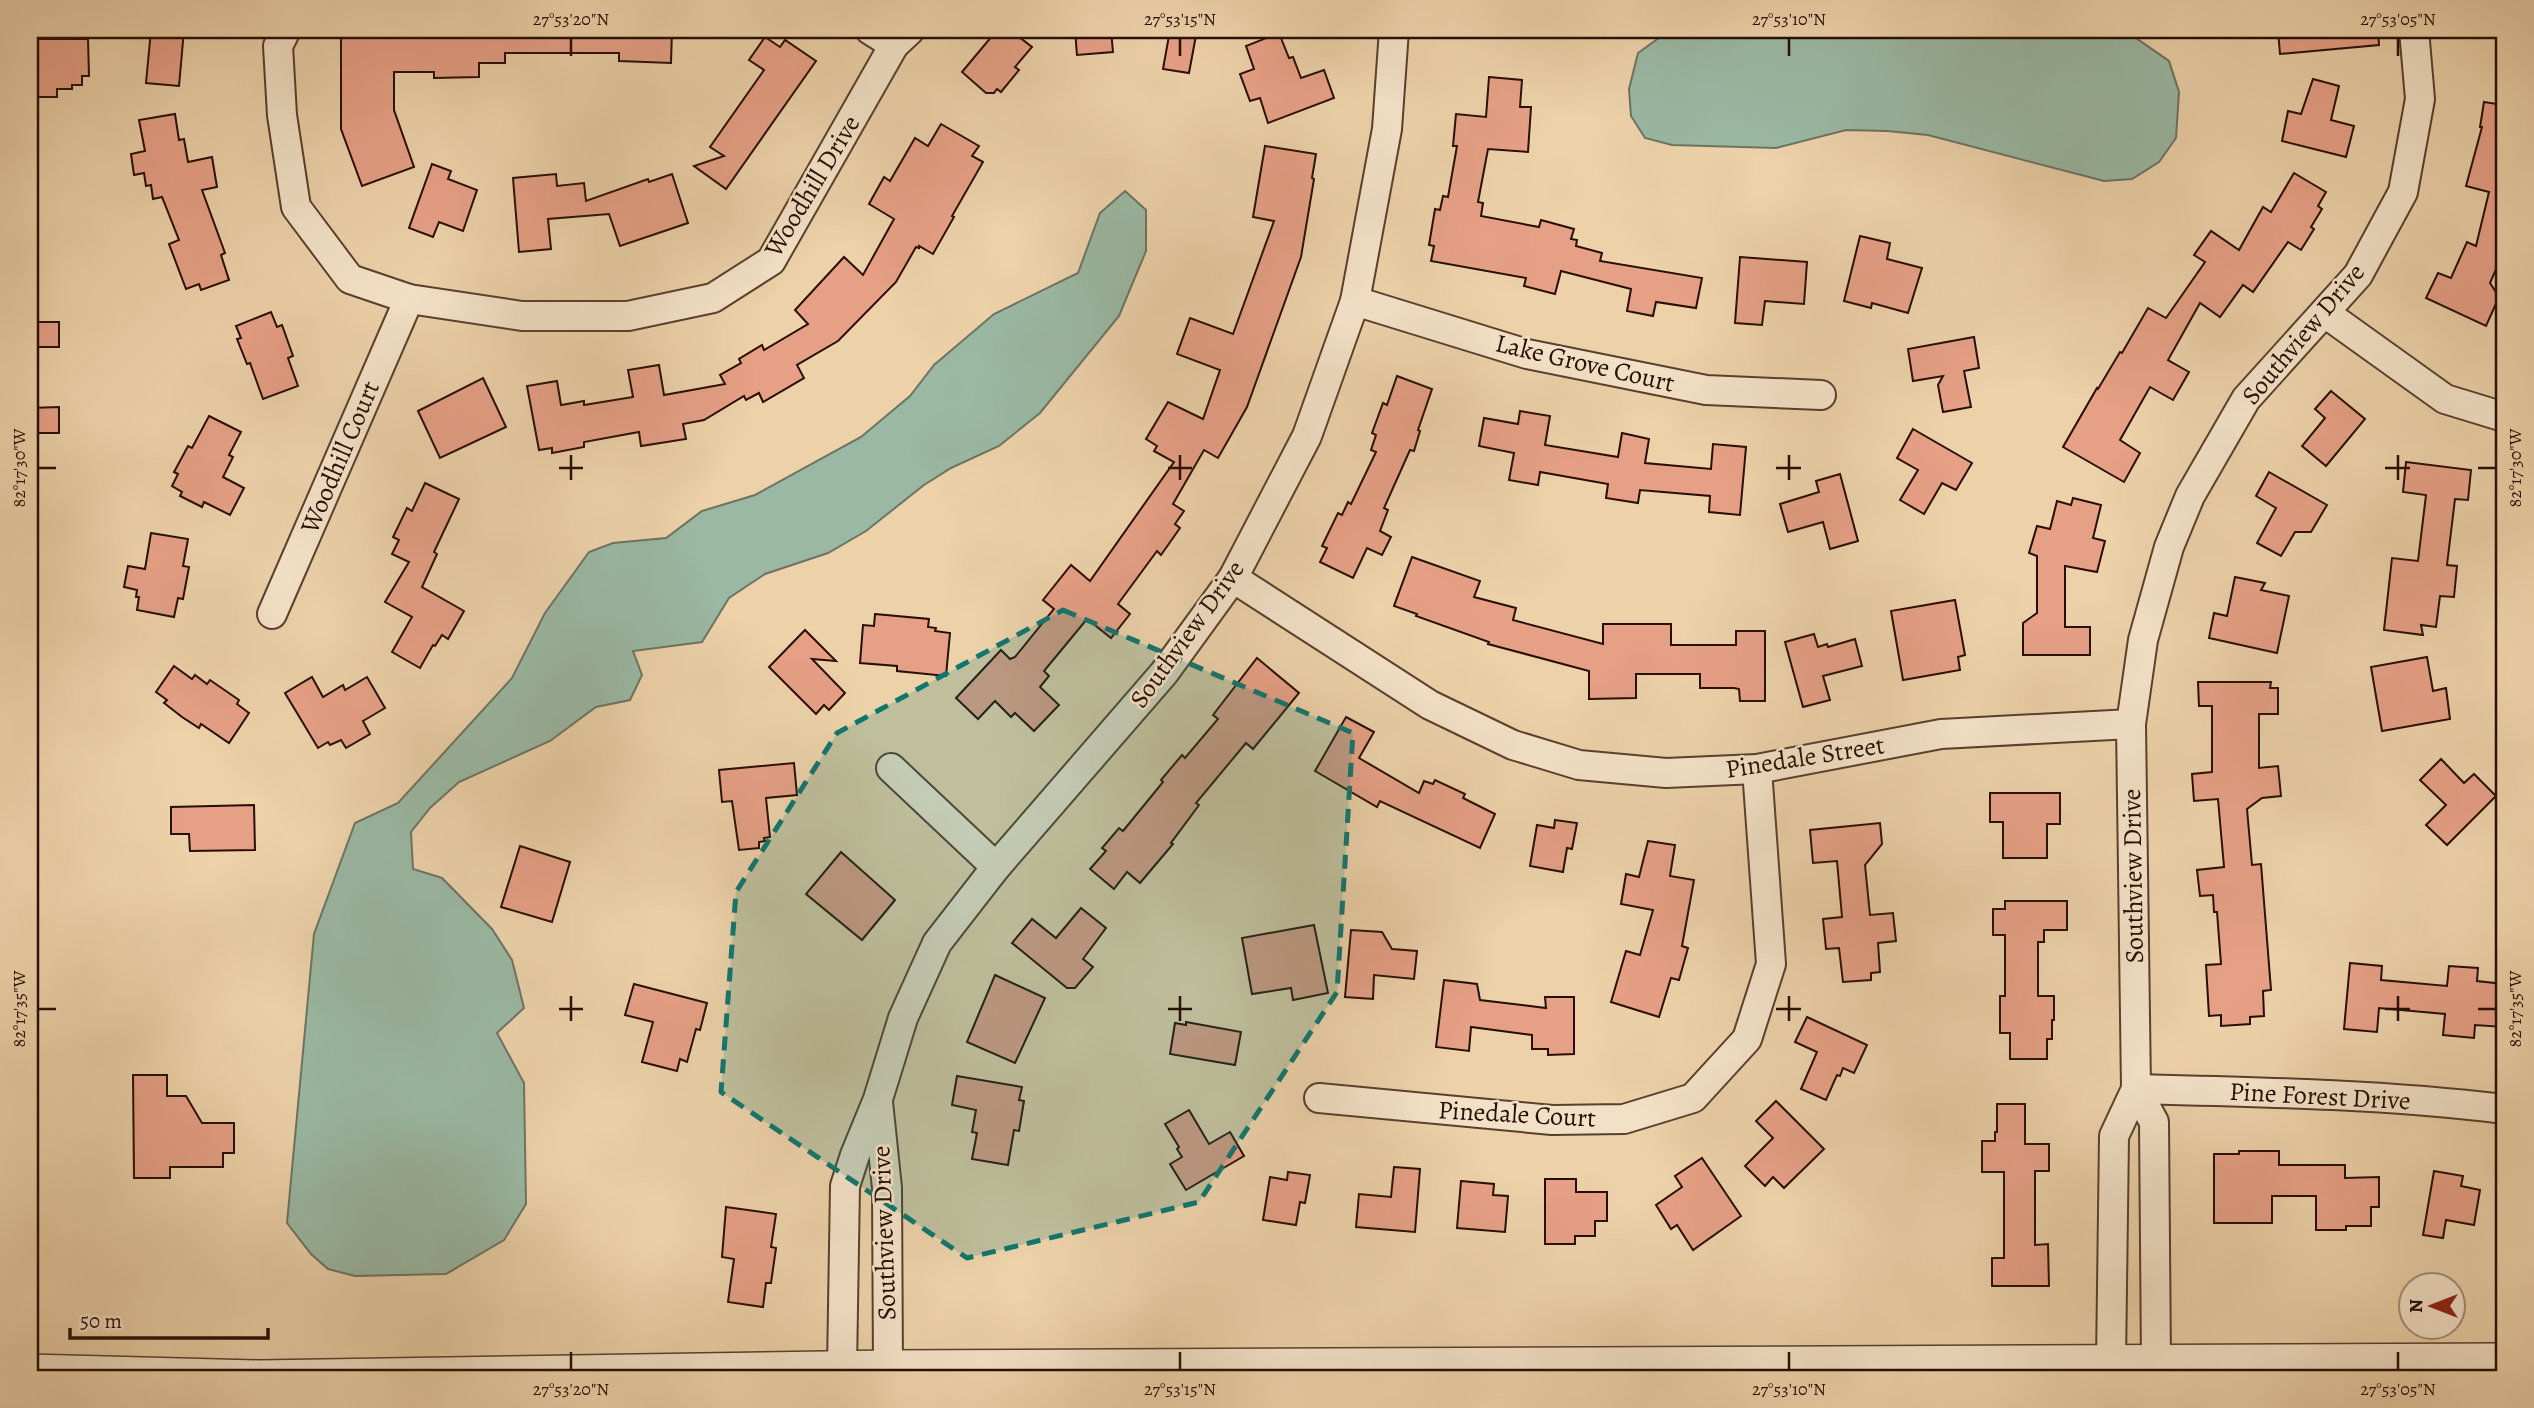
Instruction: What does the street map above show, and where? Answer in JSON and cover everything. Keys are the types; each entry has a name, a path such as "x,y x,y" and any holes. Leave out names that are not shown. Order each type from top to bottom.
{"street":[{"name":"Woodhill Drive","path":"286,30 278,46 282,115 296,207 350,279 409,299 522,316 628,316 713,298 771,261 902,37 870,30"},
{"name":"Southview Drive","path":"842,1368 845,1186 878,1099 903,1018 937,943 996,867 1164,673 1233,578 1307,436 1355,301 1387,129 1394,30"},
{"name":"Southview Drive","path":"2150,1368 2114,1136 2136,1089 2131,724 2143,640 2169,547 2190,496 2246,399 2358,275 2403,192 2420,99 2414,30"},
{"name":"Woodhill Court","path":"272,614 409,299"},
{"name":"Lake Grove Court","path":"1355,301 1527,354 1706,390 1821,394"},
{"path":"2325,313 2445,399 2504,418"},
{"name":"Pinedale Street","path":"1233,578 1430,705 1513,745 1579,765 1666,773 1757,769 1941,734 2131,724"},
{"path":"891,768 996,867"},
{"name":"Pinedale Court","path":"1319,1098 1552,1120 1624,1119 1693,1098 1747,1039 1771,964 1757,769"},
{"name":"Southview Drive","path":"2136,1089 2154,1122 2150,1368"},
{"name":"Pine Forest Drive","path":"2136,1089 2323,1093 2504,1109"},
{"name":"Southview Drive","path":"878,1099 887,1188 888,1368"},
{"path":"30,1372 260,1378 842,1368 1859,1372 2504,1361"}],"highlighted area":[{"path":"1063,610 1353,733 1337,992 1199,1202 967,1258 721,1092 736,892 837,733"}],"shaded area":[{"path":"1670,30 2120,30 2169,61 2179,92 2176,138 2159,162 2132,179 2104,181 1928,135 1887,131 1846,130 1776,148 1672,145 1645,138 1631,116 1629,89 1638,53"},
{"path":"1125,191 1146,210 1146,251 1119,316 1040,413 999,446 951,468 924,485 866,531 828,553 765,574 729,598 702,642 633,651 642,675 630,700 596,707 550,741 459,782 430,808 411,832 413,869 442,878 492,929 512,960 524,1008 497,1033 524,1083 526,1204 504,1240 446,1274 355,1276 328,1269 311,1254 287,1223 314,934 355,823 398,803 512,678 545,613 589,552 613,543 666,538 702,511 755,495 861,437 910,396 934,365 994,314 1078,273 1100,213"}],"building":[{"path":"151,30 184,30 179,86 146,83"},
{"path":"341,30 672,30 671,63 619,61 619,53 505,53 505,63 479,63 479,77 434,78 434,72 394,72 394,110 414,167 362,186 341,129"},
{"path":"997,30 1010,30 1032,47 1015,67 1019,70 1001,92 997,89 994,93 986,93 962,72"},
{"path":"1075,30 1111,30 1113,52 1077,55"},
{"path":"1170,30 1197,30 1189,73 1163,69"},
{"path":"2278,30 2378,30 2379,45 2280,54"},
{"path":"1279,33 1301,78 1324,70 1334,98 1268,123 1260,98 1250,101 1240,74 1254,69 1246,46"},
{"path":"765,37 780,47 785,40 816,61 726,189 694,166 724,156 710,147 764,70 749,60"},
{"path":"30,39 88,39 89,76 82,76 82,85 72,85 72,89 57,89 57,97 30,97"},
{"path":"1489,77 1522,80 1520,107 1531,107 1528,152 1488,149 1478,202 1483,203 1481,216 1539,227 1541,220 1574,229 1571,239 1577,240 1576,246 1602,253 1600,261 1702,278 1696,308 1656,302 1653,316 1627,311 1631,289 1561,271 1555,294 1524,286 1526,278 1431,261 1434,246 1429,245 1435,209 1440,210 1443,196 1448,197 1457,146 1453,146 1456,114 1486,117"},
{"path":"2313,79 2339,86 2331,120 2354,126 2346,157 2282,141 2288,111 2301,114"},
{"path":"2484,102 2504,105 2504,251 2490,283 2499,297 2486,326 2426,298 2438,273 2451,278 2467,242 2476,246 2489,192 2466,186 2482,127"},
{"path":"175,114 179,140 184,139 188,162 212,157 217,187 202,190 225,253 221,255 229,280 201,290 199,284 186,289 169,244 179,240 162,197 153,199 151,185 146,186 144,173 134,175 131,154 145,151 139,120"},
{"path":"941,124 979,146 972,156 983,162 952,216 954,217 933,254 916,247 896,282 838,341 797,365 804,378 763,402 759,393 746,400 744,396 704,420 683,424 686,439 641,446 639,432 584,442 584,447 552,453 552,448 539,450 527,386 557,381 561,405 584,401 584,405 633,397 628,370 659,365 664,395 725,384 720,375 741,363 739,359 762,345 764,350 808,324 795,310 844,257 863,275 894,219 869,204 884,177 890,181 915,138 928,146"},
{"path":"1265,146 1316,154 1301,257 1247,407 1218,458 1204,450 1173,504 1184,511 1175,524 1180,528 1161,555 1157,551 1118,604 1130,614 1111,638 1087,619 1044,671 1049,676 1040,687 1059,705 1034,731 1015,713 1011,717 995,701 978,719 956,698 1001,650 1010,659 1015,657 1054,609 1043,600 1071,565 1090,581 1174,462 1154,451 1157,446 1146,439 1168,402 1203,419 1220,370 1177,354 1190,318 1233,334 1274,221 1253,217"},
{"path":"432,164 451,171 448,179 477,190 463,231 439,222 433,237 409,228"},
{"path":"2294,173 2326,192 2318,206 2322,209 2311,227 2314,229 2301,250 2288,242 2253,292 2243,285 2220,317 2200,303 2168,360 2189,372 2173,400 2150,387 2120,440 2140,453 2124,482 2063,447 2148,308 2166,318 2205,262 2194,255 2211,231 2239,250 2263,207 2271,212"},
{"path":"556,174 557,186 584,183 586,201 648,179 649,182 672,174 688,223 620,246 609,214 548,219 551,249 519,252 513,178"},
{"path":"1860,236 1890,243 1887,259 1922,268 1908,313 1872,303 1871,308 1844,301"},
{"path":"1740,257 1807,262 1804,304 1765,301 1762,325 1735,323"},
{"path":"271,312 277,327 282,325 293,356 288,358 298,386 263,399 250,363 247,364 237,339 241,338 236,326"},
{"path":"30,322 59,322 59,347 30,347"},
{"path":"1974,337 1979,368 1964,371 1971,407 1943,412 1938,385 1943,376 1913,381 1908,349"},
{"path":"1397,376 1432,389 1414,451 1410,450 1384,508 1388,510 1380,531 1391,537 1382,555 1367,548 1353,578 1320,562 1327,548 1322,546 1338,513 1342,515 1348,502 1351,504 1376,452 1371,450 1376,435 1372,433 1383,403 1387,405"},
{"path":"483,378 506,427 440,458 418,411"},
{"path":"2331,391 2365,419 2326,466 2302,446 2325,418 2315,409"},
{"path":"59,407 59,433 30,433 30,408"},
{"path":"1520,411 1550,416 1545,445 1618,457 1622,433 1649,439 1645,463 1711,469 1713,444 1746,447 1740,515 1709,512 1710,496 1640,490 1638,503 1606,498 1608,484 1540,472 1538,485 1509,480 1514,453 1479,446 1484,418 1518,424"},
{"path":"209,416 241,432 229,455 233,457 223,477 244,488 230,515 204,502 202,507 180,496 182,492 172,486 178,474 174,472 188,446 192,448"},
{"path":"1913,429 1972,463 1956,490 1942,483 1924,514 1900,500 1918,470 1897,458"},
{"path":"2406,462 2471,470 2468,500 2455,499 2447,565 2457,566 2454,597 2440,596 2436,627 2421,625 2423,635 2384,630 2392,558 2418,561 2426,495 2403,492"},
{"path":"2269,472 2327,505 2311,532 2295,532 2281,556 2257,543 2276,508 2256,496"},
{"path":"1840,474 1858,541 1830,549 1823,522 1788,532 1780,504 1819,492 1816,481"},
{"path":"425,483 459,499 434,552 437,554 422,587 464,611 448,639 442,635 420,668 392,652 412,617 385,602 409,562 392,554 399,540 393,537 407,508 412,511"},
{"path":"2073,498 2101,505 2093,538 2105,541 2097,572 2065,566 2065,627 2090,627 2090,655 2023,655 2023,623 2037,613 2037,556 2029,553 2037,526 2050,529 2057,501 2071,505"},
{"path":"151,533 188,539 183,566 189,567 183,599 178,598 174,617 137,610 137,590 124,587 128,566 145,569"},
{"path":"1412,557 1480,581 1474,597 1516,608 1513,620 1603,644 1603,624 1671,624 1671,645 1736,645 1736,631 1765,631 1765,701 1740,701 1739,689 1734,688 1700,688 1700,674 1636,674 1636,698 1589,699 1589,671 1488,644 1489,642 1394,606"},
{"path":"2235,577 2265,583 2261,590 2289,596 2277,653 2209,638 2214,613 2227,616"},
{"path":"1955,600 1965,655 1958,657 1960,670 1903,680 1891,611"},
{"path":"875,614 929,619 928,627 950,633 946,676 897,671 897,666 860,663 863,625 874,626"},
{"path":"805,630 836,661 812,659 845,693 829,710 824,705 816,714 769,667"},
{"path":"1814,634 1818,647 1827,644 1828,647 1855,639 1862,666 1823,676 1830,700 1803,707 1785,642"},
{"path":"2427,657 2433,691 2446,688 2450,719 2382,731 2371,667"},
{"path":"1257,658 1299,693 1253,749 1246,743 1196,803 1199,805 1171,843 1173,844 1140,883 1127,872 1114,889 1090,869 1106,851 1102,848 1119,828 1123,831 1182,755 1185,758 1218,719 1213,715"},
{"path":"174,666 192,679 195,675 207,684 210,680 239,700 237,704 249,713 229,743 201,724 199,728 182,717 164,703 167,700 156,692"},
{"path":"312,677 323,697 343,685 345,690 367,677 385,708 363,721 370,734 346,748 341,740 330,745 328,742 318,748 285,693"},
{"path":"2198,682 2271,682 2270,688 2278,688 2278,714 2259,714 2259,768 2278,766 2281,796 2262,798 2247,809 2252,865 2261,864 2271,990 2263,991 2264,1016 2250,1017 2250,1024 2221,1026 2221,1015 2209,1016 2206,965 2221,964 2217,912 2214,912 2213,895 2200,896 2197,870 2224,867 2218,799 2194,801 2192,774 2212,772 2212,706 2199,706"},
{"path":"1346,717 1374,732 1359,758 1419,793 1424,781 1433,784 1435,780 1465,794 1463,798 1495,814 1480,848 1380,801 1377,807 1315,771"},
{"path":"2441,759 2464,783 2474,774 2496,796 2447,845 2426,825 2446,805 2420,780"},
{"path":"794,763 797,795 766,798 770,837 759,842 759,848 739,850 732,801 722,802 719,770"},
{"path":"1990,793 2060,793 2060,824 2047,824 2047,858 2003,858 2003,822 1990,822"},
{"path":"254,805 255,850 190,851 189,834 171,834 171,807"},
{"path":"1555,820 1577,823 1572,849 1567,848 1563,872 1530,866 1537,825 1554,828"},
{"path":"1880,823 1882,844 1865,865 1870,915 1893,913 1896,941 1878,943 1880,972 1871,973 1871,980 1843,982 1839,948 1826,949 1823,919 1842,917 1837,861 1813,863 1810,830"},
{"path":"1648,841 1675,845 1670,876 1694,880 1682,946 1688,948 1679,980 1671,978 1659,1017 1611,1002 1626,951 1640,955 1653,910 1621,904 1626,874 1639,877"},
{"path":"520,846 570,862 552,922 501,907"},
{"path":"841,852 895,900 862,940 806,894"},
{"path":"2005,901 2067,901 2067,930 2044,930 2044,942 2038,942 2038,996 2054,996 2052,1039 2047,1039 2047,1059 2010,1059 2010,1033 2000,1033 2000,996 2005,996 2005,935 1993,935 1993,909 2005,909"},
{"path":"1081,908 1106,928 1083,959 1093,967 1075,988 1067,988 1012,943 1032,919 1056,938"},
{"path":"1314,925 1328,993 1293,1000 1291,988 1252,994 1242,938"},
{"path":"1351,930 1382,932 1392,949 1417,951 1414,979 1374,975 1373,999 1345,997"},
{"path":"2350,963 2382,966 2381,980 2447,986 2449,966 2478,968 2477,981 2504,984 2504,1027 2475,1025 2474,1038 2443,1035 2445,1014 2379,1008 2377,1032 2344,1029"},
{"path":"995,975 1045,998 1015,1063 967,1042"},
{"path":"1444,980 1477,984 1480,1000 1546,1008 1545,997 1574,997 1574,1054 1548,1055 1548,1049 1532,1049 1532,1035 1471,1027 1469,1051 1436,1047"},
{"path":"634,984 707,1003 687,1062 680,1059 677,1071 642,1062 653,1022 625,1015"},
{"path":"1807,1017 1867,1045 1854,1073 1843,1068 1826,1100 1801,1089 1817,1052 1795,1042"},
{"path":"1186,1022 1241,1032 1235,1065 1170,1054 1175,1023 1186,1025"},
{"path":"133,1075 167,1075 167,1096 186,1096 202,1123 234,1123 234,1153 223,1153 223,1167 170,1167 170,1178 134,1178"},
{"path":"957,1076 1022,1087 1019,1100 1024,1101 1019,1131 1014,1130 1008,1165 972,1159 977,1133 972,1132 976,1110 952,1105"},
{"path":"1776,1101 1824,1149 1784,1188 1773,1177 1765,1186 1745,1166 1773,1138 1756,1121"},
{"path":"1997,1104 2025,1104 2025,1144 2049,1144 2049,1171 2035,1171 2035,1245 2048,1244 2049,1286 1992,1286 1992,1258 2004,1258 2004,1172 1982,1172 1982,1141 1995,1141"},
{"path":"1189,1110 1209,1144 1230,1132 1244,1156 1186,1190 1170,1164 1182,1157 1165,1124"},
{"path":"2239,1151 2279,1151 2279,1165 2345,1165 2345,1178 2379,1177 2379,1207 2371,1207 2371,1226 2346,1226 2346,1230 2316,1230 2316,1196 2272,1196 2272,1223 2214,1223 2214,1154 2239,1154"},
{"path":"1702,1158 1741,1216 1693,1250 1677,1225 1671,1229 1656,1205 1682,1187 1675,1176"},
{"path":"1394,1167 1420,1169 1415,1232 1356,1227 1359,1194 1391,1197"},
{"path":"2434,1171 2463,1176 2461,1186 2480,1190 2474,1225 2446,1220 2443,1238 2423,1235"},
{"path":"1288,1172 1310,1175 1305,1203 1300,1202 1296,1225 1263,1220 1270,1177 1287,1180"},
{"path":"1545,1179 1576,1179 1576,1192 1607,1192 1607,1221 1595,1221 1595,1236 1575,1236 1575,1244 1545,1244"},
{"path":"1461,1181 1494,1184 1493,1195 1508,1196 1505,1232 1457,1228"},
{"path":"726,1207 776,1214 771,1247 776,1248 771,1283 766,1283 763,1307 728,1302 734,1259 722,1257"}]}
